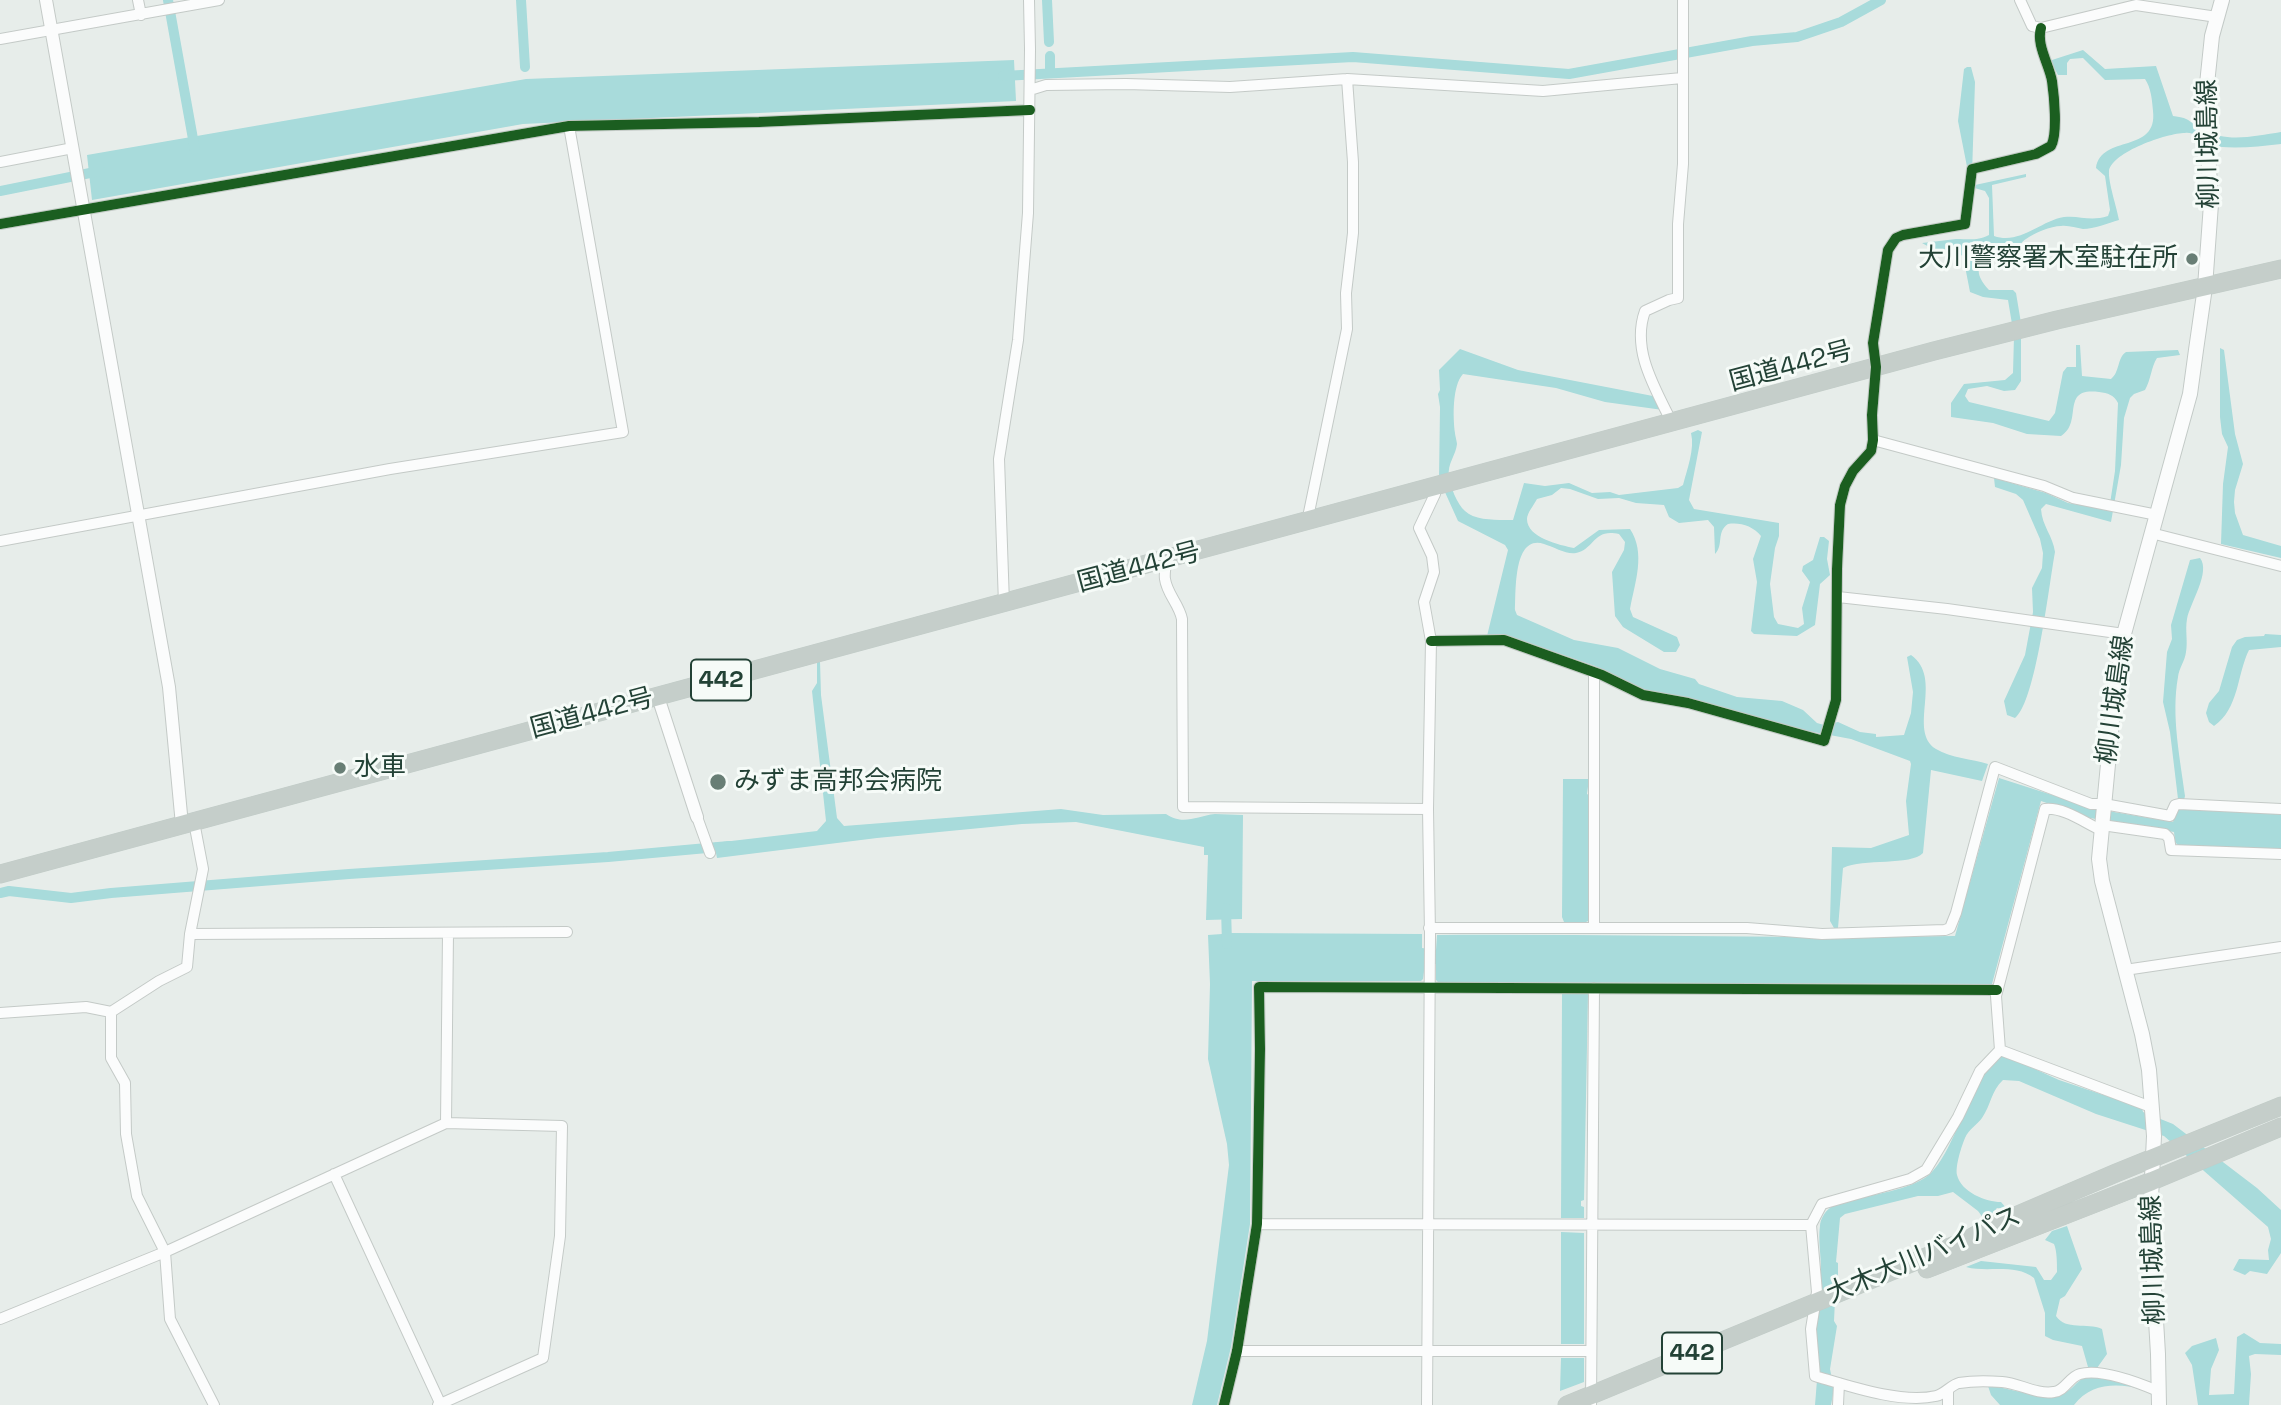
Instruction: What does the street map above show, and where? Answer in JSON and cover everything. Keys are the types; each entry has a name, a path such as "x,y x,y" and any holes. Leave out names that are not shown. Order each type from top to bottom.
{"highway":[{"name":"国道442号","path":"0,874 1166,561 1875,367 2057,320 2281,269"},
{"name":"大木大川バイパス","path":"2060,1208 2153,1157 2281,1106"},
{"name":"大木大川バイパス","path":"1567,1405 1592,1402 1994,1234 2060,1208 2152,1181 2281,1127"}],"main road":[{"name":"柳川城島線","path":"2158,1398 2150,1219 2154,1136 2149,1070 2100,871 2102,817 2124,634 2189,394 2205,287 2211,204 2207,84 2222,0"}],"street":[{"path":"0,1013 86,1007 111,1012 159,981 187,967 190,934 203,869 188,824 169,687 46,0"},
{"path":"138,0 141,15"},
{"path":"0,39 219,0"},
{"path":"1004,604 999,459 1018,340 1028,206 1028,0"},
{"path":"1671,423 1651,381 1639,341 1640,325 1645,311 1678,298 1678,224 1683,164 1683,0"},
{"path":"2020,0 2032,26 2041,28 2136,5 2217,17"},
{"path":"1431,641 1504,640 1594,673 1643,695 1695,705 1824,741 1836,700 1840,505 1845,486 1853,471 1871,451 1875,367 1872,342 1888,250 1892,242 1903,235 1965,225 1972,169 2036,154 2054,142 2052,81 2038,36 2041,28"},
{"path":"1030,88 1046,85 1126,84 1230,88 1347,79 1543,92 1682,78"},
{"path":"1307,522 1347,329 1346,293 1353,233 1353,163 1347,79"},
{"path":"0,224 84,204 569,126 759,122 1030,110"},
{"path":"0,541 390,469 623,432 569,126"},
{"path":"0,162 74,154"},
{"path":"1873,440 2044,486 2073,499 2157,515"},
{"path":"1427,1405 1426,1224 1430,931 1428,809 1431,641 1424,602 1434,572 1432,556 1419,528 1435,486"},
{"path":"2151,533 2281,566"},
{"path":"1166,561 1165,580 1172,599 1180,609 1182,619 1183,807 1428,809"},
{"path":"1838,597 2124,634"},
{"path":"1594,673 1594,927"},
{"path":"658,696 710,853"},
{"path":"1430,931 1594,927 1746,928 1822,934 1945,930 1950,928 1956,913 1995,767 2091,804 2102,817 2165,834 2169,838 2171,850 2281,854"},
{"path":"2158,1398 2127,1379 2085,1373 2075,1376 2060,1391 2053,1393 2004,1382 1957,1383 1938,1396 1897,1397 1815,1376 1812,1356 1817,1292 1811,1225 1822,1204 1910,1179 1926,1170 1953,1127 1980,1071 2000,1050 1997,990 2045,809 2050,808 2072,816 2102,817 2170,816 2175,805 2179,804 2281,809"},
{"path":"190,934 567,932"},
{"path":"446,1123 448,933"},
{"path":"2125,970 2281,947"},
{"path":"1224,1405 1237,1351 1257,1224 1259,987 1429,984 1594,988 1997,990"},
{"path":"1592,1402 1594,988"},
{"path":"111,1012 111,1059 125,1083 126,1134 137,1196 164,1252 170,1319 214,1405"},
{"path":"2000,1050 2152,1109"},
{"path":"0,1319 164,1252 288,1196 334,1174 446,1123 562,1126 560,1236 543,1358 440,1405 334,1174"},
{"path":"1257,1224 1811,1225"},
{"path":"1237,1351 1591,1351"},
{"path":"1836,1382 1838,1405"},
{"path":"1948,1391 1948,1405"}],"water":[{"path":"2083,50 2105,69 2156,66 2173,116 2187,119 2203,130 2222,136 2241,137 2281,132 2281,144 2212,146 2202,144 2188,133 2166,136 2141,145 2120,157 2109,171 2119,220 2087,229 2057,226 2038,232 1981,265 1981,279 1989,290 2013,290 2016,293 2021,323 2021,381 2015,390 2004,391 1987,386 1968,389 1965,396 1969,402 2049,421 2055,413 2063,372 2067,367 2076,367 2076,345 2080,345 2082,376 2111,379 2126,352 2178,350 2180,355 2157,358 2145,390 2130,398 2124,418 2121,465 2111,522 2046,504 2041,509 2055,552 2035,667 2023,708 2015,718 2007,715 2004,701 2025,655 2033,612 2032,588 2042,568 2043,553 2040,539 2023,500 2016,494 1995,487 1994,478 2046,493 2068,503 2109,510 2115,471 2118,403 2113,396 2105,393 2087,392 2079,395 2075,400 2068,430 2061,436 2027,434 1993,423 1951,417 1951,403 1964,384 2005,380 2013,373 2014,336 2008,300 1983,297 1970,292 1963,256 1939,251 1922,243 1977,239 1989,235 1989,198 1985,191 1971,187 1958,121 1964,69 1967,67 1971,67 1975,82 1972,174 1975,185 2026,174 2026,177 1992,185 1994,236 2003,238 2021,235 2064,217 2108,216 2110,210 2105,176 2096,168 2100,158 2108,151 2147,133 2152,124 2152,98 2145,79 2105,80 2083,58 2070,59 2067,63 2067,75 2058,75 2052,60"},
{"path":"1014,60 1016,101 523,124 92,200 87,155 526,79"},
{"path":"2220,348 2224,350 2235,434 2243,464 2235,490 2235,513 2243,535 2281,546 2281,558 2221,544 2223,484 2228,447 2222,434 2220,417"},
{"path":"1460,349 1518,370 1658,397 1663,410 1605,402 1556,388 1463,374 1455,394 1457,444 1449,472 1457,499 1469,514 1487,519 1513,520 1524,483 1545,486 1569,483 1592,493 1610,492 1619,495 1678,488 1683,485 1690,459 1691,433 1698,430 1702,432 1689,500 1694,509 1779,523 1770,584 1774,617 1778,624 1798,628 1804,624 1802,608 1810,582 1802,571 1803,566 1813,560 1820,537 1829,541 1827,559 1830,575 1820,584 1815,625 1797,636 1754,634 1751,631 1757,582 1753,559 1761,536 1754,530 1742,524 1728,524 1722,531 1715,554 1714,527 1708,520 1679,523 1669,517 1664,505 1636,503 1619,498 1598,499 1561,488 1552,495 1537,499 1527,517 1528,526 1545,540 1574,548 1599,530 1630,529 1635,538 1638,558 1630,609 1633,617 1677,637 1680,645 1676,652 1664,652 1623,627 1615,616 1612,572 1624,550 1625,542 1619,534 1599,536 1587,548 1576,553 1544,544 1534,543 1527,548 1521,556 1516,579 1517,615 1574,640 1618,648 1660,669 1695,679 1699,684 1737,697 1782,701 1803,710 1817,723 1824,725 1838,722 1860,732 1876,734 1876,737 1904,735 1911,713 1913,692 1907,657 1911,655 1920,665 1925,677 1924,730 1928,741 1942,752 1988,764 1982,781 1931,770 1923,853 1908,859 1862,863 1843,868 1838,928 1834,928 1830,921 1832,847 1871,848 1909,835 1906,801 1910,761 1851,739 1803,730 1645,690 1595,666 1509,636 1487,636 1508,550 1505,545 1458,521 1439,479 1439,370"},
{"path":"2200,558 2203,564 2202,579 2187,619 2186,652 2176,692 2176,722 2184,800 2178,799 2170,732 2163,702 2167,652 2172,639 2171,625 2190,560"},
{"path":"2265,634 2281,635 2281,647 2249,650 2233,701 2222,719 2214,726 2209,722 2206,713 2209,703 2219,691 2232,647 2237,640"},
{"path":"817,661 820,661 821,695 837,818 844,826 1061,809 1103,815 1166,814 1184,820 1215,814 1243,815 1242,919 1206,920 1208,855 1204,855 1204,847 1076,822 1022,824 877,838 717,858 714,843 817,831 826,821 812,691 817,683"},
{"path":"1999,778 2096,809 2173,822 2178,809 2281,814 2281,849 2178,845 2174,832 2090,818 2041,801 1992,984 1438,982 1436,964 1425,964 1421,981 1252,981 1250,1224 1231,1347 1217,1405 1192,1405 1207,1341 1229,1165 1227,1144 1208,1059 1208,935 1222,934 1223,931 1422,934 1422,948 1436,950 1437,935 1955,936"},
{"path":"1563,779 1589,779 1586,922 1564,922 1562,917"},
{"path":"1562,994 1588,994 1584,1200 1581,1201 1584,1218 1561,1218"},
{"path":"2004,1055 2059,1080 2142,1108 2143,1112 2173,1124 2257,1188 2281,1210 2281,1253 2267,1274 2250,1271 2245,1275 2233,1270 2239,1259 2269,1260 2271,1239 2268,1227 2164,1136 2096,1114 2019,1081 2003,1080 1982,1118 1965,1138 1957,1175 1969,1191 1982,1198 2001,1202 2007,1209 1997,1208 1984,1219 1953,1192 1938,1196 1918,1196 1845,1214 1840,1218 1834,1321 1837,1326 1830,1369 1834,1389 1831,1405 1815,1405 1815,1340 1821,1269 1819,1231 1823,1216 1838,1203 1916,1183 1931,1173 1950,1145 1983,1076 1993,1063"},
{"path":"2067,1226 2082,1269 2065,1296 2060,1299 2056,1316 2060,1321 2071,1325 2102,1329 2107,1354 2097,1368 2142,1389 2114,1386 2096,1389 2088,1392 2074,1405 2000,1405 1991,1395 1988,1386 2039,1395 2058,1395 2088,1376 2088,1367 2082,1346 2045,1336 2045,1313 2034,1278 2018,1271 1966,1267 1981,1261 2036,1267 2044,1280 2051,1280 2057,1272 2056,1254 2054,1244 2045,1240 2052,1231"},
{"path":"1561,1232 1584,1233 1584,1344 1561,1344"},
{"path":"2244,1333 2260,1343 2281,1344 2281,1355 2249,1356 2249,1405 2198,1405 2192,1365 2185,1353 2192,1346 2216,1338 2219,1350 2211,1369 2209,1395 2234,1394 2237,1337"},
{"path":"1561,1358 1584,1358 1584,1382 1560,1391"}],"waterway":[{"path":"168,0 195,150"},
{"path":"521,0 525,67"},
{"path":"1047,0 1049,42"},
{"path":"1003,76 1353,57 1569,74 1752,41 1797,37 1841,22 1881,0"},
{"path":"1050,56 1050,73"},
{"path":"0,191 100,171"},
{"path":"0,893 9,891 71,898 729,846"},
{"path":"1226,908 1227,944"}],"cycle path":[{"path":"1431,641 1504,640 1602,675 1643,695 1688,703 1824,741 1836,700 1840,505 1845,486 1853,471 1871,451 1876,367 1873,343 1888,250 1896,238 1903,235 1965,224 1972,169 2036,154 2051,146 2055,124 2054,95 2040,41 2041,28"},
{"path":"0,224 569,126 759,122 1030,110"},
{"path":"1224,1405 1237,1351 1257,1224 1259,987 1997,990"}],"place":[{"name":"大川警察署木室駐在所","path":"2192,259"},
{"name":"水車","path":"340,768"},
{"name":"みずま高邦会病院","path":"718,782"}]}
